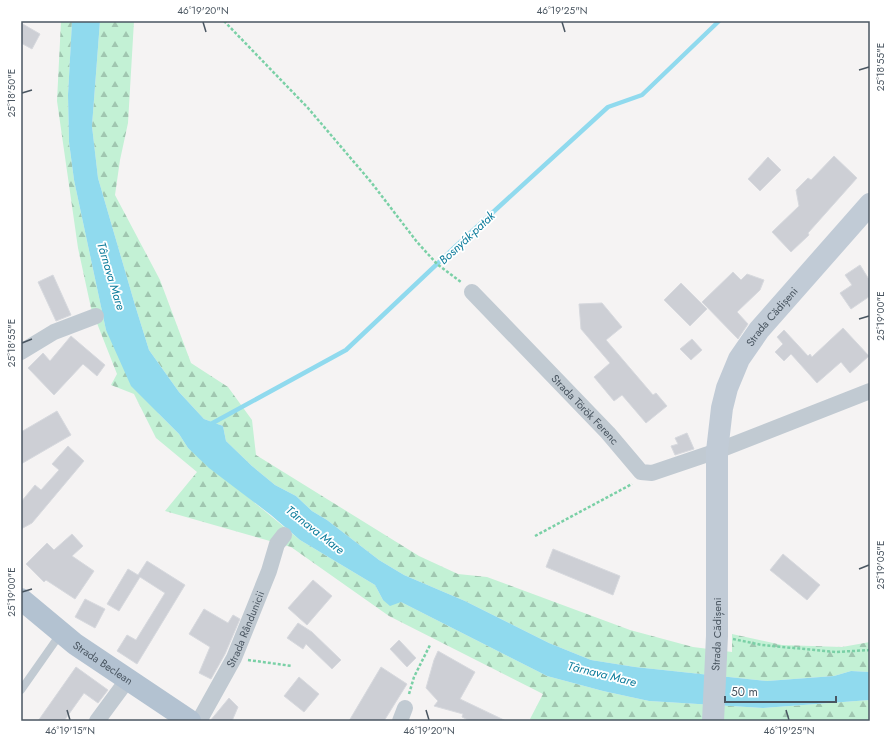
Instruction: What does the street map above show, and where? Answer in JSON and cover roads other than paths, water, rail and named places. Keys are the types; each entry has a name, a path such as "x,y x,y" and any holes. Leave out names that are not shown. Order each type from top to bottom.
{"main road":[{"name":"Strada Cădișeni","path":"713,719 717,645 717,451 722,408 727,388 734,369 747,346 870,204"},
{"name":"Strada Beclean","path":"21,599 61,632 190,721"}],"street":[{"name":"Strada Török Ferenc","path":"472,292 608,433 640,472 652,473 717,451"},
{"path":"21,352 54,332 96,316"},
{"path":"717,451 870,391"},
{"name":"Strada Rândunicii","path":"199,721 234,658 269,571 277,544 284,535"},
{"path":"97,721 128,679"}],"lane":[{"path":"21,690 61,632"}],"water":[{"name":"Târnava Mare","path":"72,21 100,21 92,126 98,178 149,350 179,392 204,419 223,426 226,441 252,466 275,485 296,496 312,511 327,520 379,560 404,575 465,601 549,643 591,660 635,667 767,681 834,676 851,671 870,672 870,700 763,708 649,701 603,691 547,676 401,602 390,606 383,600 375,585 300,540 271,515 209,468 188,448 179,434 131,386 106,330 74,180 69,142 68,95"}],"waterway":[{"name":"Bosnyák-patak","path":"209,425 346,350 455,247 608,107 642,95 719,21"}]}
